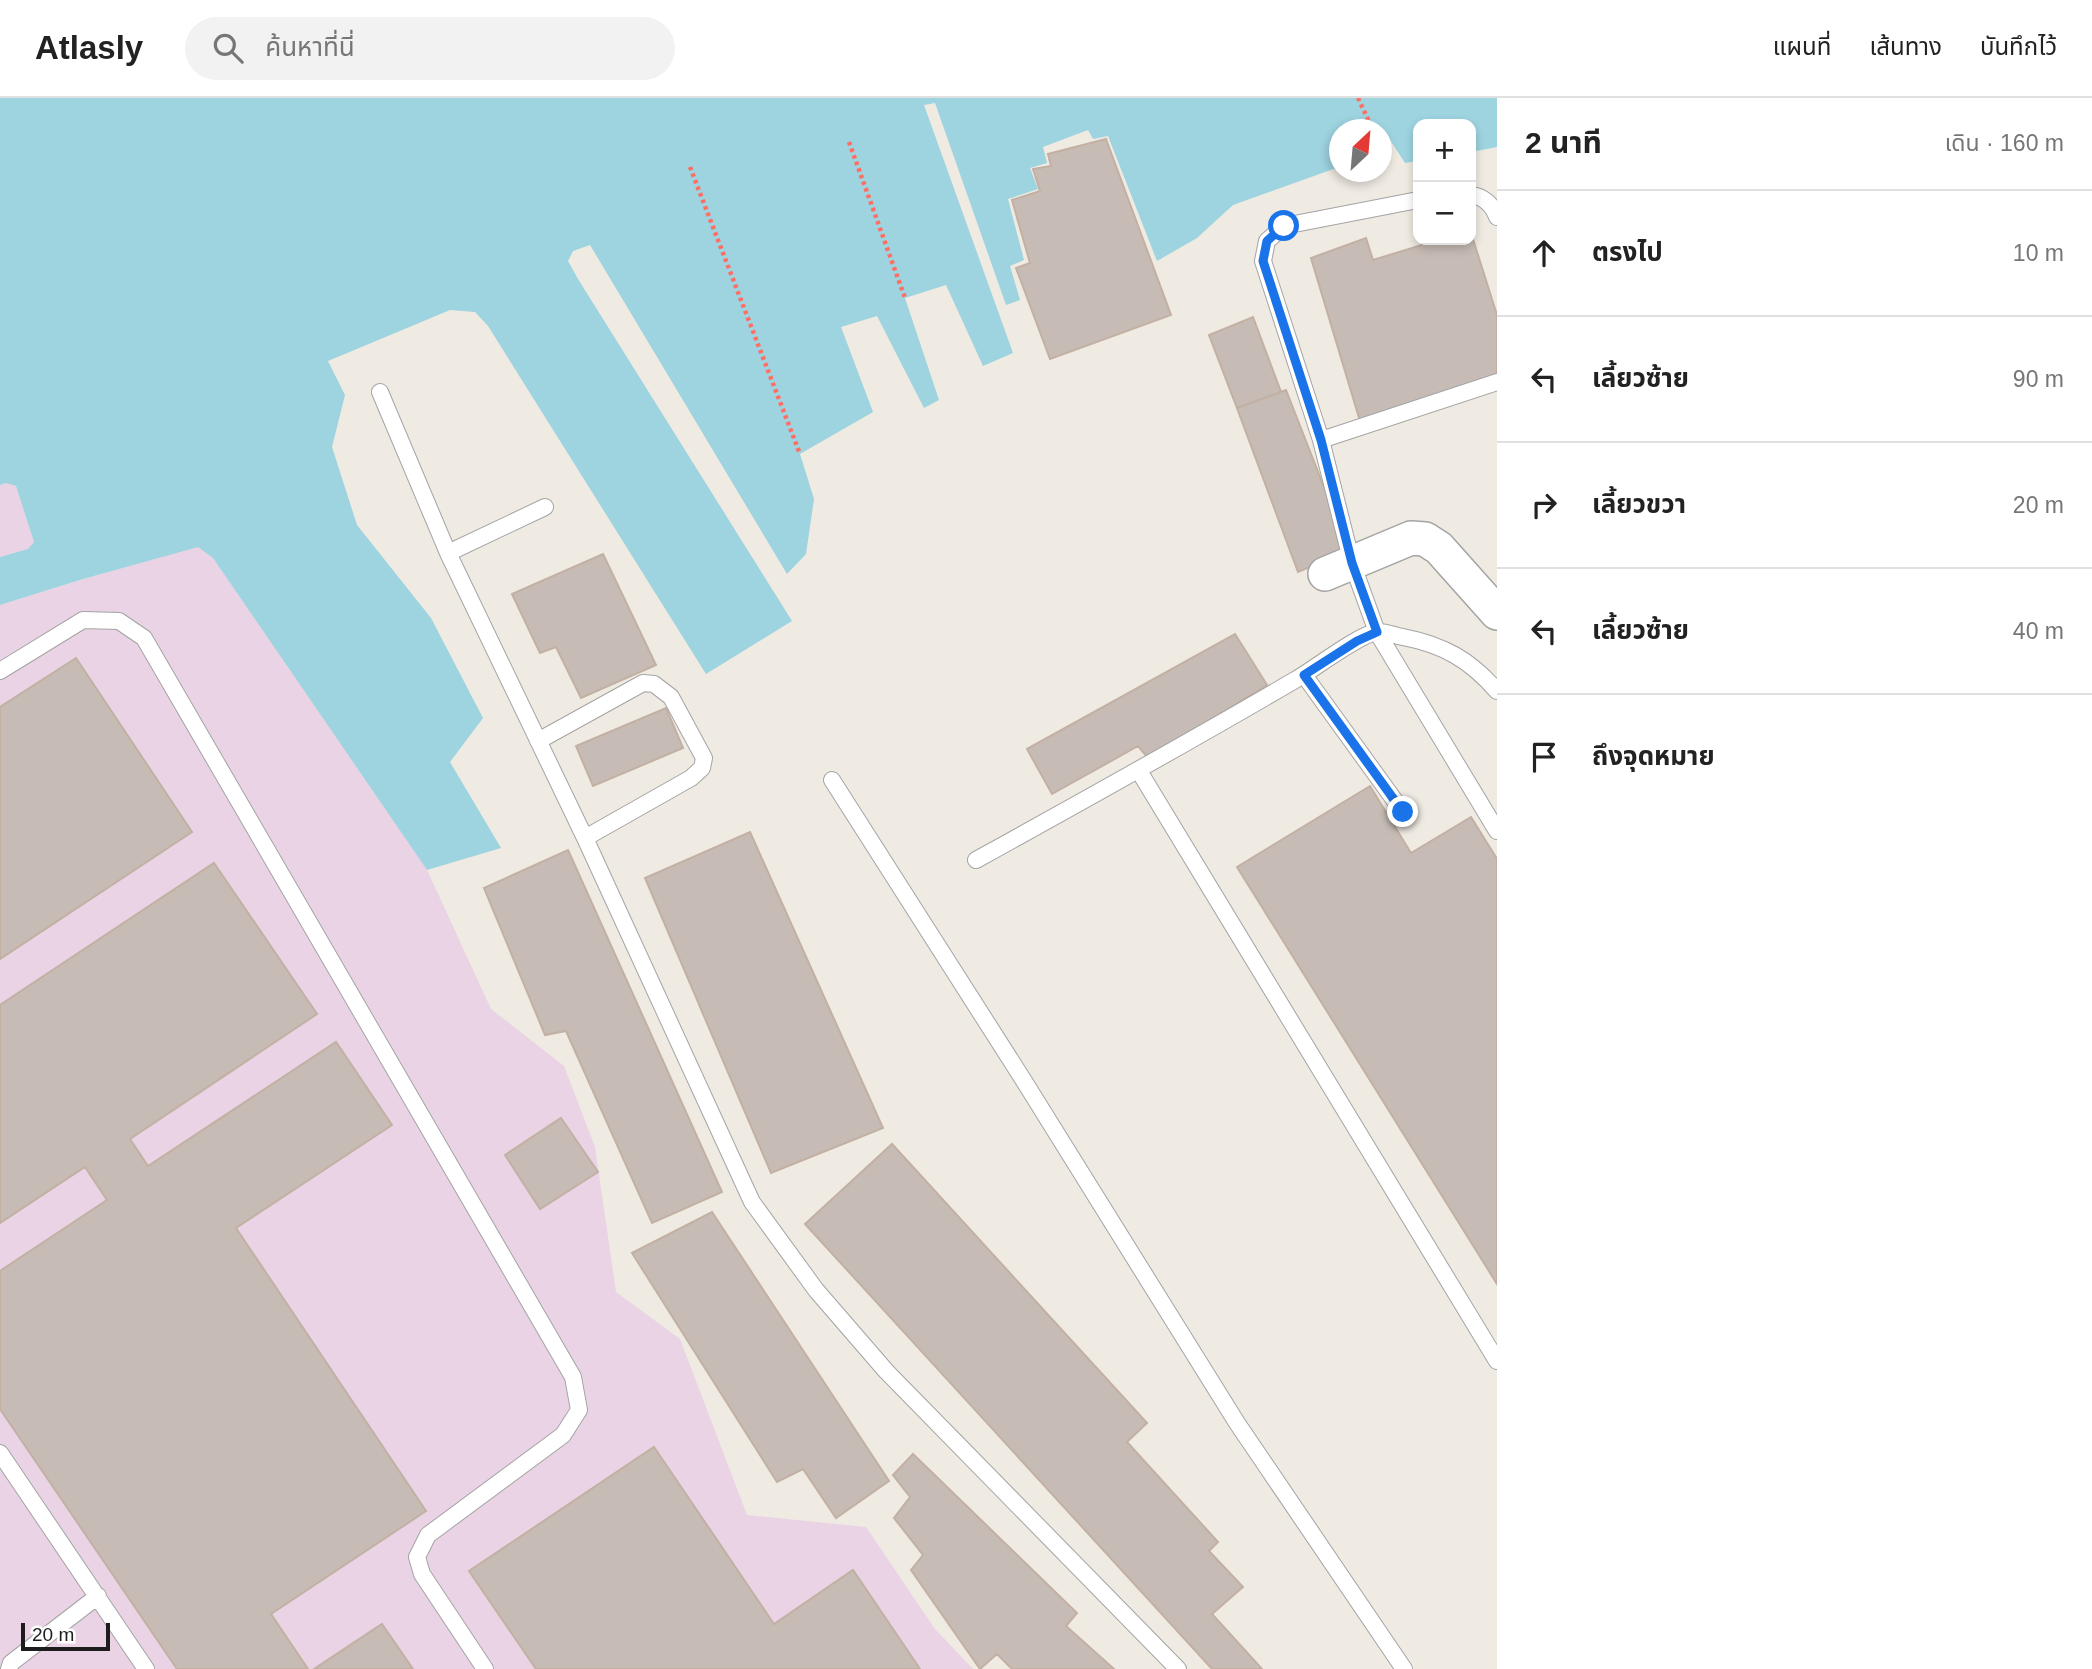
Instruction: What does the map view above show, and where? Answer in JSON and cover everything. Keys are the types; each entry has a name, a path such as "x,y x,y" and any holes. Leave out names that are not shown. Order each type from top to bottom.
{"street":[{"path":"1338,568 1411,538 1426,539 1439,548 1497,613"}],"lane":[{"path":"1476,196 1494,207 1497,217"},
{"path":"1413,201 1284,226 1267,241 1263,261 1321,440 1338,568 1497,831"},
{"path":"1321,440 1497,382"},
{"path":"380,392 448,553 584,838 752,1202 816,1290 886,1371 1178,1669"},
{"path":"448,553 545,507"},
{"path":"0,671 83,620 119,621 144,638 573,1377 579,1410 563,1435 428,1535 417,1557 422,1574 485,1669"},
{"path":"976,860 1139,771 1357,641 1377,632 1426,641 1450,652 1479,670 1497,691"},
{"path":"1304,675 1403,812"},
{"path":"538,741 643,683 654,684 671,697 704,758 702,768 691,779 584,838"},
{"path":"1139,771 1497,1361"},
{"path":"832,780 1237,1423 1404,1669"},
{"path":"0,1453 146,1669"},
{"path":"9,1669 12,1663 98,1596"}],"path":[{"path":"1358,98 1368,119"},
{"path":"849,142 905,298"},
{"path":"690,167 800,454"}],"shaded area":[{"path":"6,483 16,486 34,542 28,549 0,557 0,485"},
{"path":"198,546 213,558 427,870 491,1009 564,1066 595,1147 616,1292 680,1339 747,1515 866,1527 935,1629 973,1669 0,1669 0,605"}],"water":[{"path":"0,98 1497,98 1497,147 1476,151 1476,119 1413,119 1413,162 1405,163 1392,143 1392,119 1329,119 1329,171 1233,205 1197,238 1157,261 1108,136 1093,139 1088,130 1043,147 1047,163 1030,168 1038,189 1008,199 1024,260 1010,266 1020,300 1006,305 935,103 924,105 1013,353 983,366 946,285 905,298 939,400 924,408 877,316 841,327 873,412 800,454 814,499 806,554 787,574 590,245 573,251 568,261 578,279 792,621 706,674 488,326 475,312 450,310 328,361 345,395 332,447 357,525 431,618 483,718 450,762 501,848 427,870 213,558 198,547 0,605 0,557 28,549 34,542 16,486 6,483 0,485"}],"building":[{"path":"1106,139 1171,315 1050,359 1016,268 1030,263 1012,200 1040,191 1033,169 1051,166 1048,154"},
{"path":"1366,238 1373,260 1422,245 1475,245 1497,315 1497,380 1360,421 1311,258"},
{"path":"1253,317 1281,392 1237,408 1209,335"},
{"path":"1286,390 1349,551 1298,572 1237,408"},
{"path":"603,554 656,665 581,698 556,647 540,653 512,594"},
{"path":"1235,634 1267,685 1148,758 1138,746 1052,794 1027,749"},
{"path":"76,658 192,832 0,959 0,707"},
{"path":"666,708 683,748 593,786 576,746"},
{"path":"1370,786 1411,853 1471,817 1497,859 1497,1284 1237,867"},
{"path":"750,832 883,1128 771,1173 645,878"},
{"path":"568,850 722,1192 652,1223 566,1031 545,1035 484,888"},
{"path":"214,863 317,1014 130,1139 148,1166 336,1042 392,1125 236,1228 426,1511 271,1614 308,1669 177,1669 0,1409 0,1271 107,1200 85,1167 0,1223 0,1005"},
{"path":"561,1118 598,1172 540,1209 505,1155"},
{"path":"892,1144 1147,1423 1127,1442 1218,1542 1209,1551 1243,1587 1212,1614 1262,1669 1212,1669 805,1224"},
{"path":"712,1212 889,1481 836,1518 803,1469 777,1482 632,1253"},
{"path":"654,1447 774,1624 853,1570 920,1669 536,1669 469,1571"},
{"path":"913,1454 1077,1613 1066,1626 1114,1669 1012,1669 997,1654 980,1669 911,1570 923,1555 894,1518 910,1497 893,1475"},
{"path":"382,1624 413,1669 314,1669"}],"route":[{"path":"1284,226 1267,241 1263,261 1321,440 1352,563 1377,632 1357,641 1304,675 1403,812"}]}
